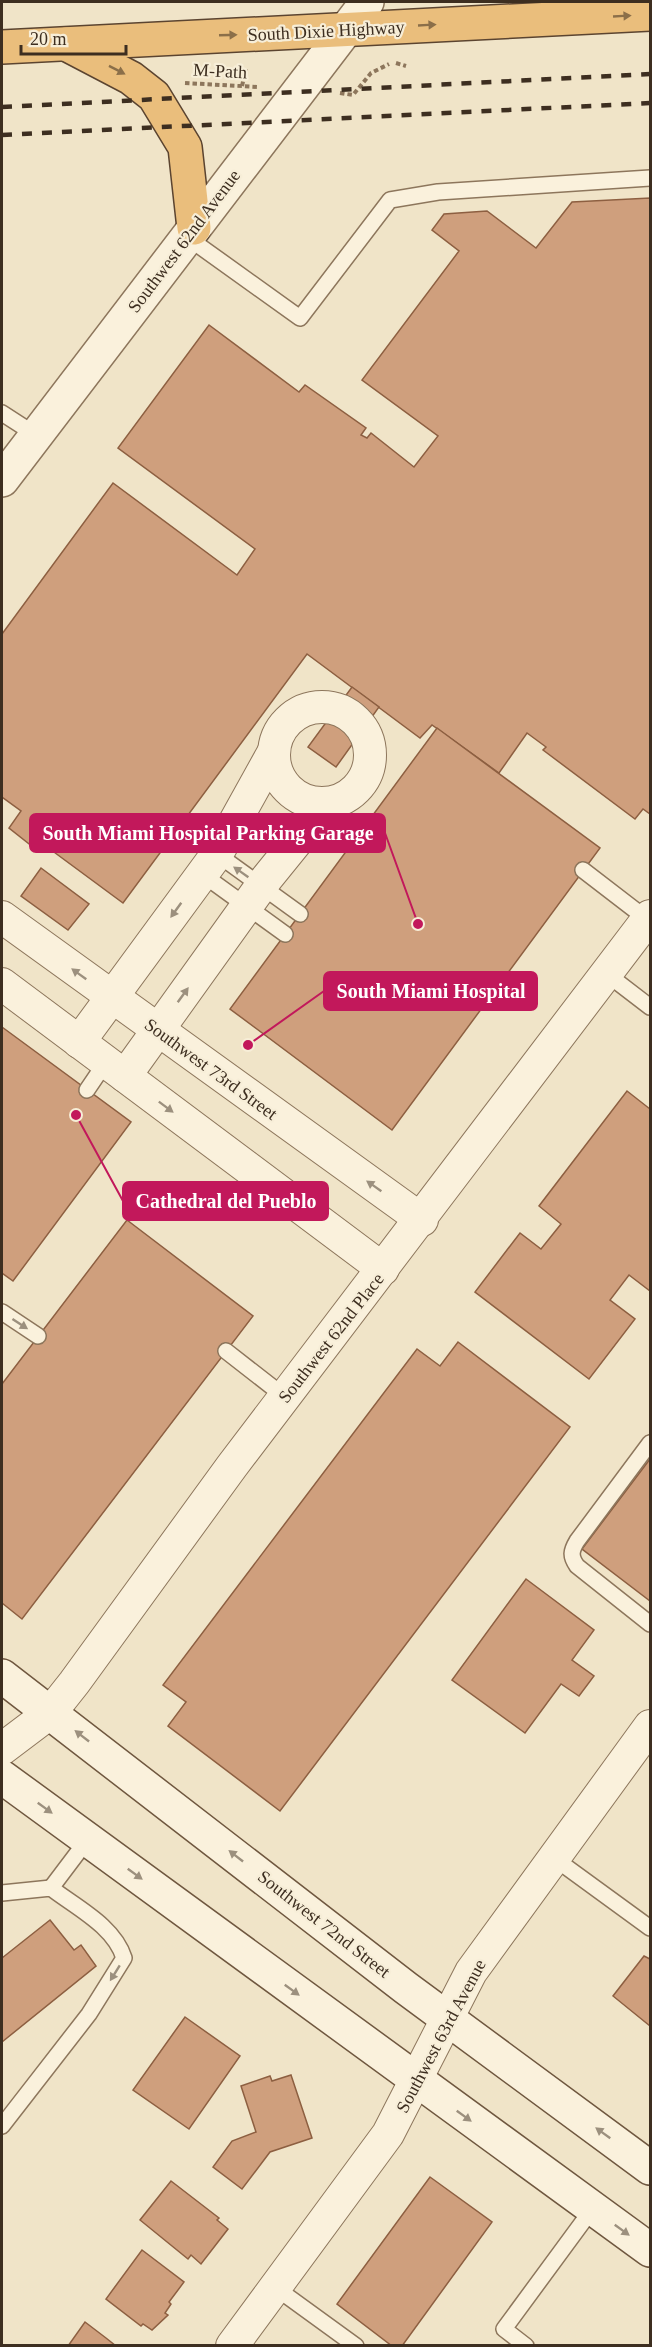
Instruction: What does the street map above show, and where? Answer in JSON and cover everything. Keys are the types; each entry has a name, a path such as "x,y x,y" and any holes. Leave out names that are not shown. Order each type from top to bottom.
{"highway":[{"name":"South Dixie Highway","path":"2,47 651,14"},
{"path":"65,44 131,78 154,96 185,147 190,232"}],"main road":[{"name":"Southwest 62nd Avenue","path":"2,480 367,2"},
{"name":"Southwest 72nd Street","path":"2,1676 448,2020 651,2168"},
{"path":"2,1777 417,2082 651,2250"}],"street":[{"path":"79,1042 209,864 273,753 279,731 298,713 310,708 332,708 352,718 365,733 368,742 368,769 360,785 351,794 327,804 254,896 158,1031 116,1069"},
{"path":"273,753 274,766 286,788 305,801 327,804"},
{"name":"Southwest 73rd Street","path":"2,917 112,999 422,1220"},
{"name":"Southwest 62nd Place","path":"2,1749 51,1712 285,1397 422,1220 649,918"},
{"path":"2,984 384,1269"},
{"name":"Southwest 63rd Avenue","path":"232,2346 388,2134 417,2082 471,1972 651,1726"}],"lane":[{"path":"190,232 300,318 390,200 438,192 651,178"},
{"path":"2,413 36,435"},
{"path":"209,864 254,896 300,914"},
{"path":"209,864 254,896 285,934"},
{"path":"583,870 649,918"},
{"path":"607,974 651,1007"},
{"path":"87,1090 116,1069"},
{"path":"2,1312 39,1336"},
{"path":"226,1351 285,1397"},
{"path":"651,1443 577,1541 572,1550 571,1559 576,1566 651,1624"},
{"path":"51,1888 88,1839"},
{"path":"554,1858 651,1928"},
{"path":"2,1893 51,1888 120,1943 124,1958 89,2014 2,2126"},
{"path":"526,2346 504,2329 593,2208"},
{"path":"276,2288 356,2346"}],"path":[{"path":"345,93 352,95 371,73 386,64 406,66"},
{"name":"M-Path","path":"178,85 185,83 268,87"}],"building":[{"path":"650,198 650,814 643,809 635,819 543,750 546,747 527,733 499,773 432,725 420,738 307,654 123,903 43,844 38,851 9,828 21,811 2,797 2,634 113,483 237,575 255,549 118,448 209,325 299,392 305,385 366,428 361,435 367,438 371,433 414,467 438,436 362,380 459,251 432,230 444,214 487,211 536,248 572,202"},
{"path":"352,687 379,707 336,767 308,747"},
{"path":"437,728 600,848 392,1130 230,1009"},
{"path":"41,868 89,904 68,930 21,896"},
{"path":"2,1027 131,1122 13,1281 2,1273"},
{"path":"627,1091 650,1109 650,1291 629,1275 610,1300 635,1319 589,1379 475,1292 520,1233 541,1249 561,1224 539,1206"},
{"path":"127,1220 253,1316 22,1619 2,1603 2,1384"},
{"path":"458,1342 570,1427 280,1811 168,1726 186,1702 163,1685 417,1349 440,1366"},
{"path":"650,1459 650,1601 582,1549"},
{"path":"526,1579 594,1630 572,1660 594,1676 579,1696 561,1684 525,1733 452,1680"},
{"path":"50,1920 74,1950 81,1945 96,1966 2,2042 2,1958"},
{"path":"644,1956 650,1959 650,2026 613,1996"},
{"path":"185,2017 240,2056 189,2129 133,2090"},
{"path":"291,2075 312,2138 270,2152 242,2189 213,2167 232,2141 256,2132 241,2086 270,2076 272,2081"},
{"path":"430,2177 492,2222 402,2346 392,2346 337,2304"},
{"path":"171,2181 219,2218 217,2220 228,2229 201,2264 191,2255 188,2259 140,2220"},
{"path":"142,2250 184,2282 169,2302 171,2304 165,2313 168,2315 152,2330 143,2324 141,2326 106,2299"},
{"path":"85,2322 106,2338 116,2346 68,2346"}],"railway":[{"path":"2,107 650,74"},
{"path":"2,135 650,103"}],"place":[{"name":"South Miami Hospital Parking Garage","path":"418,924"},
{"name":"South Miami Hospital","path":"248,1045"},
{"name":"Cathedral del Pueblo","path":"76,1115"}]}
